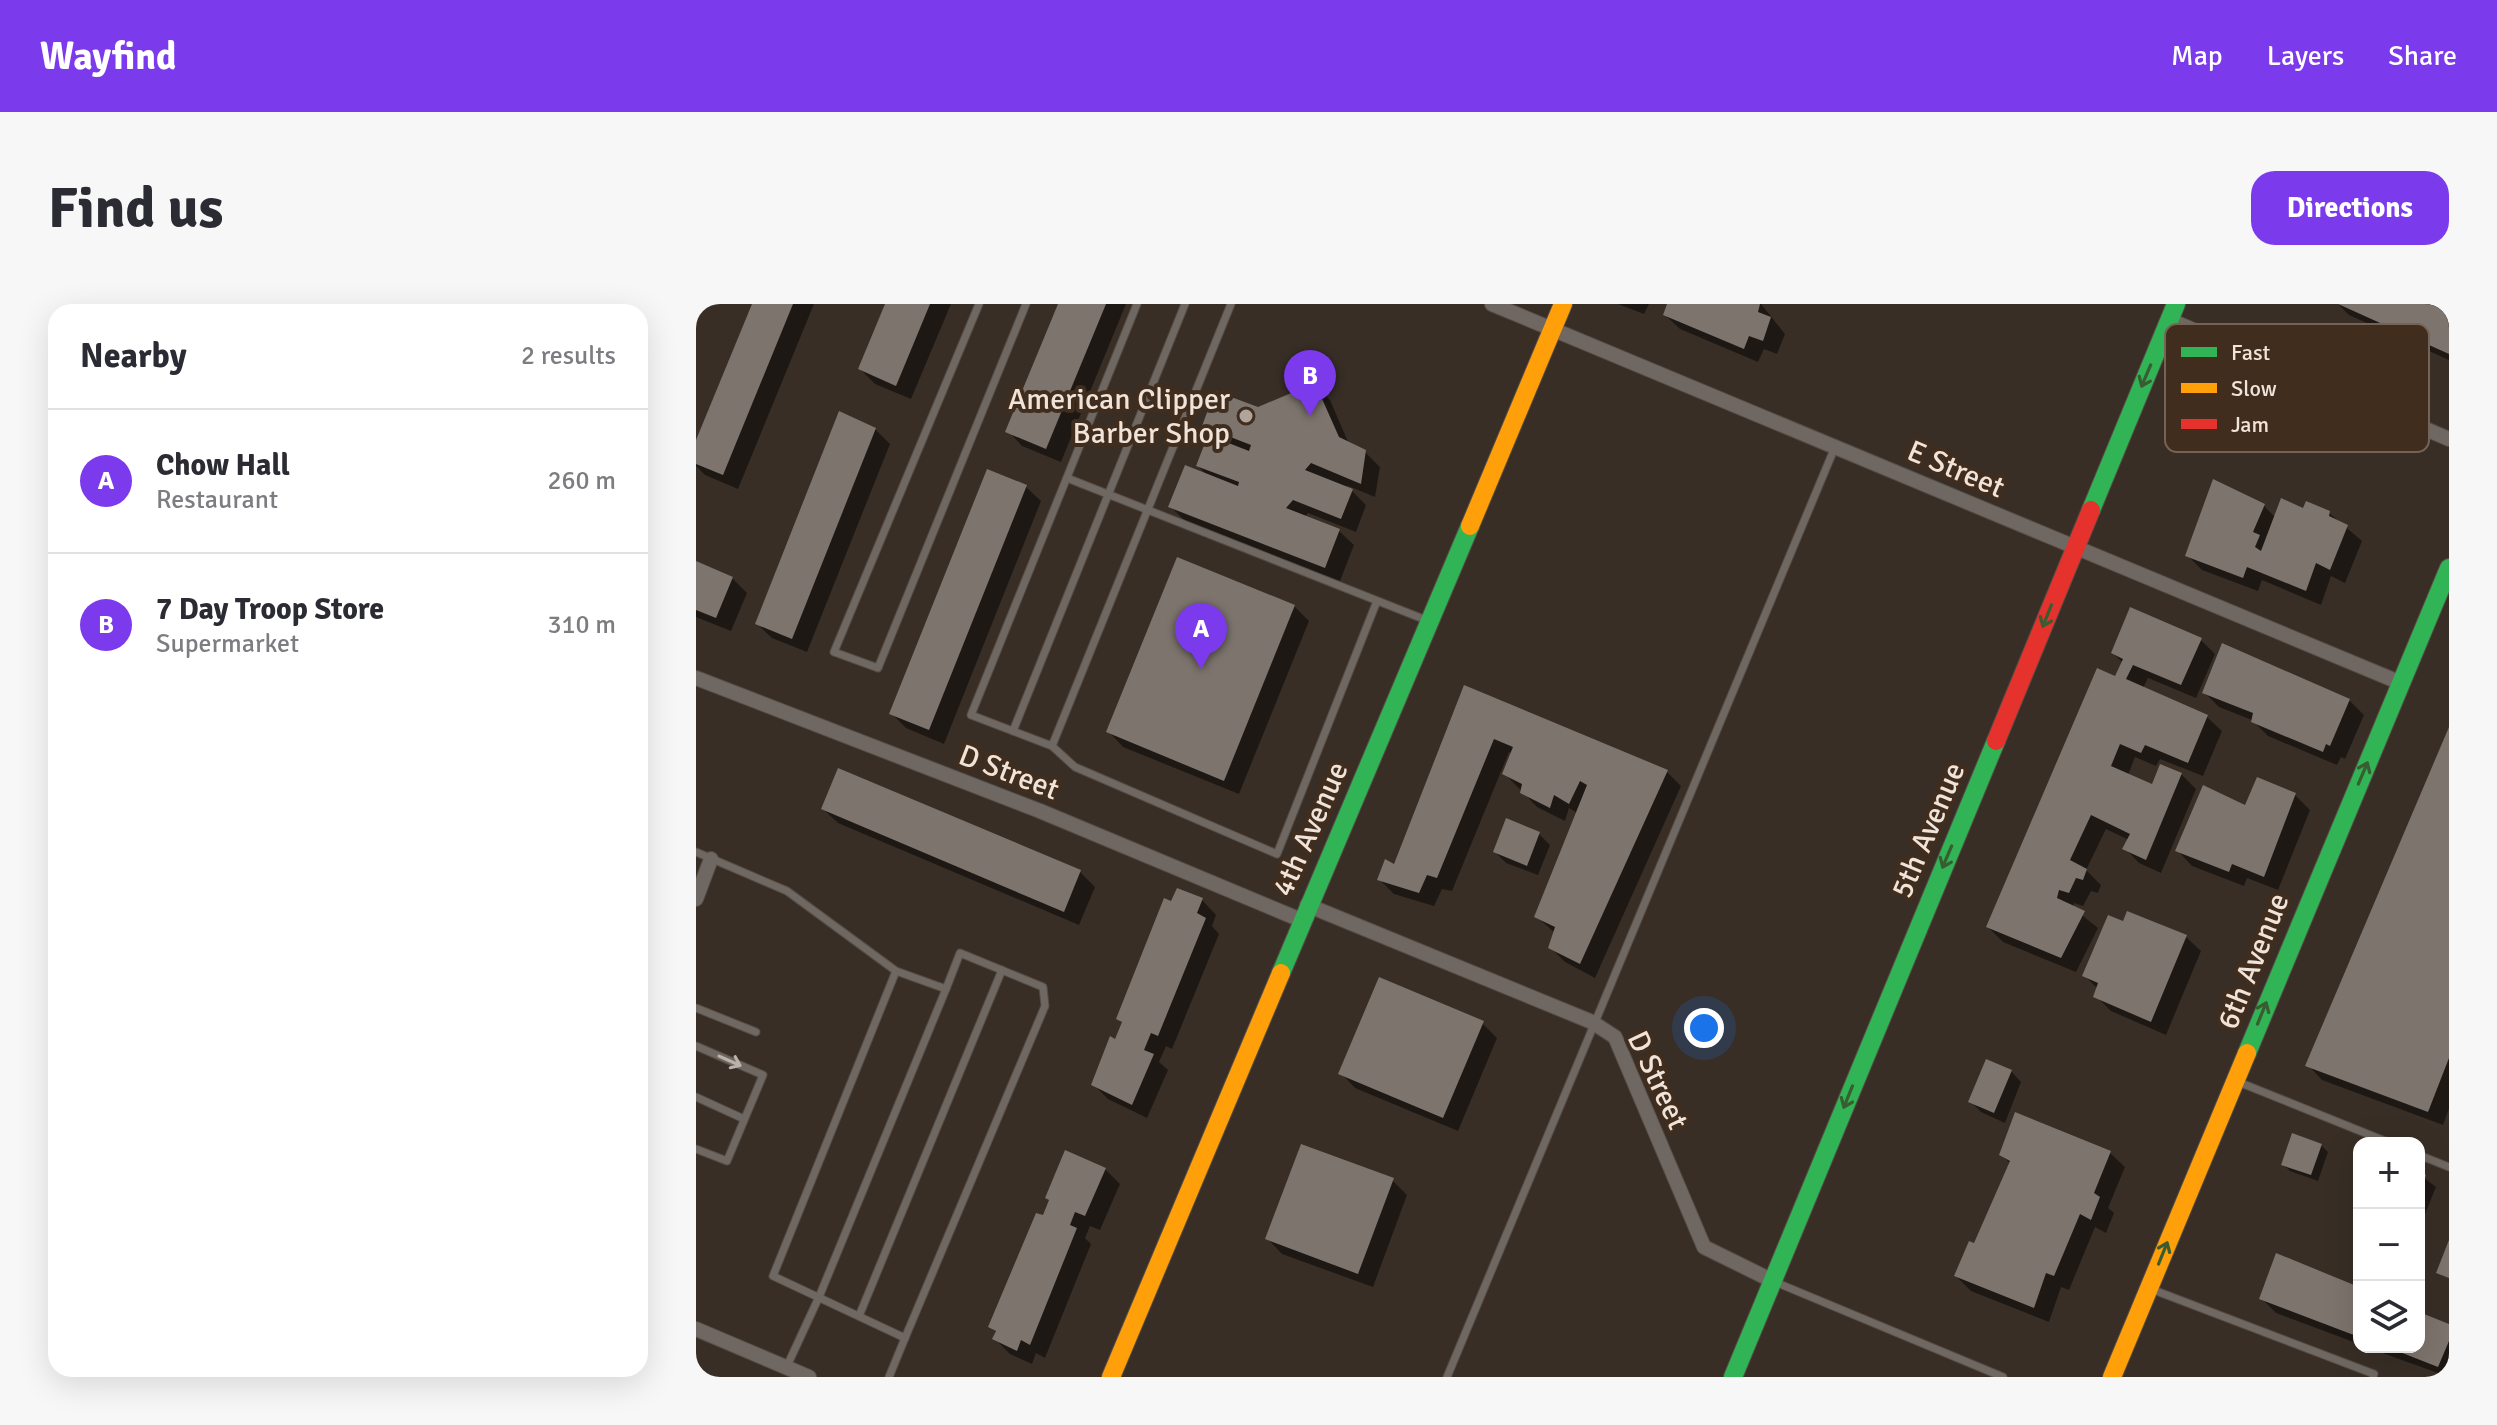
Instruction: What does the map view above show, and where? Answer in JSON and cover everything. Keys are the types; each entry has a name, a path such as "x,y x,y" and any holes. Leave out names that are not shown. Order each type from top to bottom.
{"street":[{"name":"E Street","path":"1492,304 2401,683"},
{"name":"4th Avenue","path":"1111,1377 1304,912 1431,622 1563,304"},
{"path":"2173,312 2199,324"},
{"name":"5th Avenue","path":"1733,1377 2165,331"},
{"path":"2429,430 2449,439"},
{"name":"6th Avenue","path":"2112,1377 2449,568"},
{"name":"D Street","path":"696,678 1592,1022 1615,1037 1704,1247 1773,1281"},
{"path":"696,899 711,859"},
{"path":"696,1329 809,1377"}],"lane":[{"path":"979,304 834,652 878,668 1026,304"},
{"path":"1137,304 971,715 1052,746 1075,767 1277,854 1377,601"},
{"path":"1013,731 1185,304"},
{"path":"1052,746 1231,304"},
{"path":"1447,1377 1592,1022 1835,447"},
{"path":"1067,478 1431,622"},
{"path":"696,852 787,891 896,971 946,989"},
{"path":"786,1367 819,1297 960,953 1043,987 1045,1006 889,1377"},
{"path":"859,1316 1002,970"},
{"path":"896,971 773,1276 905,1338"},
{"path":"696,1008 756,1032"},
{"path":"696,1046 763,1075 727,1161 696,1149"},
{"path":"2234,1081 2375,1137"},
{"path":"696,1097 744,1119"},
{"path":"2425,1157 2449,1167"},
{"path":"1773,1281 2003,1377"},
{"path":"2149,1288 2374,1374 2373,1377"}],"building":[{"path":"752,304 793,304 723,475 696,464 696,440"},
{"path":"885,304 930,304 896,386 858,369"},
{"path":"1058,304 1106,304 1046,449 1005,432"},
{"path":"1667,304 1760,304 1758,312 1771,317 1763,341 1749,336 1744,349 1663,315"},
{"path":"2338,304 2449,304 2449,354 2429,345 2429,324 2382,324"},
{"path":"1315,383 1339,437 1366,450 1361,484 1311,463 1305,470 1353,489 1341,519 1293,500 1286,508 1340,529 1325,568 1168,507 1185,465 1238,486 1239,482 1196,466 1208,435 1249,451 1251,445 1202,426 1215,391 1258,407"},
{"path":"839,411 876,428 792,639 755,624"},
{"path":"987,469 1027,485 929,730 889,714"},
{"path":"2213,479 2265,504 2253,532 2260,535 2255,547 2261,551 2281,498 2303,508 2306,501 2330,511 2329,516 2348,525 2330,570 2316,563 2306,591 2247,567 2243,578 2185,556"},
{"path":"1177,557 1295,605 1224,781 1106,732"},
{"path":"696,561 733,577 716,618 696,610"},
{"path":"2130,607 2202,638 2181,685 2133,665 2126,679 2208,715 2188,763 2145,745 2141,753 2120,744 2111,766 2152,784 2160,764 2182,773 2146,860 2122,849 2130,834 2091,815 2070,860 2087,869 2083,880 2076,878 2069,893 2059,890 2057,898 2085,911 2061,958 1986,927 2097,668 2115,676 2123,659 2111,653"},
{"path":"2222,643 2350,699 2330,746 2326,744 2323,752 2251,722 2253,713 2202,693"},
{"path":"1464,685 1668,770 1580,964 1548,948 1555,927 1534,917 1587,785 1580,781 1569,804 1554,795 1550,808 1520,793 1522,784 1502,774 1513,747 1494,739 1437,878 1427,875 1419,893 1377,880 1385,859 1394,864"},
{"path":"2449,727 2449,1058 2428,1112 2305,1066"},
{"path":"838,768 1081,870 1064,912 821,809"},
{"path":"2257,777 2296,793 2264,877 2232,864 2229,872 2175,851 2203,785 2245,805"},
{"path":"1506,818 1540,832 1527,866 1493,852"},
{"path":"1177,888 1203,898 1197,913 1206,918 1158,1036 1151,1033 1144,1050 1154,1054 1132,1105 1091,1085 1110,1036 1115,1039 1122,1022 1116,1019 1164,898 1171,901"},
{"path":"2127,911 2187,935 2151,1022 2093,997 2098,983 2082,976 2108,915 2123,921"},
{"path":"1379,977 1484,1021 1443,1118 1338,1074"},
{"path":"1986,1059 2012,1070 1994,1113 1968,1102"},
{"path":"2015,1112 2111,1151 2094,1193 2100,1197 2091,1220 2080,1214 2054,1276 2046,1273 2034,1308 1954,1276 1969,1241 1974,1243 2010,1161 1999,1155"},
{"path":"2292,1133 2322,1144 2311,1175 2281,1165"},
{"path":"1301,1144 1394,1178 1358,1274 1265,1239"},
{"path":"1065,1150 1106,1168 1085,1216 1075,1212 1070,1225 1077,1228 1030,1345 1021,1340 1017,1351 992,1339 996,1331 988,1327 1036,1213 1043,1215 1049,1200 1045,1198"},
{"path":"2449,1240 2449,1278 2436,1273"},
{"path":"2276,1253 2353,1285 2353,1335 2259,1299"},
{"path":"2425,1314 2449,1324 2449,1341 2438,1367 2402,1353 2425,1353"}],"traffic: fast":[{"path":"2168,324 2176,304"},
{"path":"2091,510 2165,331"},
{"path":"1281,973 1470,526"},
{"path":"2247,1053 2449,568"},
{"path":"1733,1377 1996,741"}],"traffic: slow":[{"path":"1470,526 1563,304"},
{"path":"1111,1377 1281,973"},
{"path":"2112,1377 2247,1053"}],"traffic: jam":[{"path":"1996,741 2091,510"}],"place":[{"name":"American Clipper Barber Shop","path":"1246,416"},
{"name":"7 Day Troop Store","path":"1310,416"},
{"name":"Chow Hall","path":"1201,669"}]}
